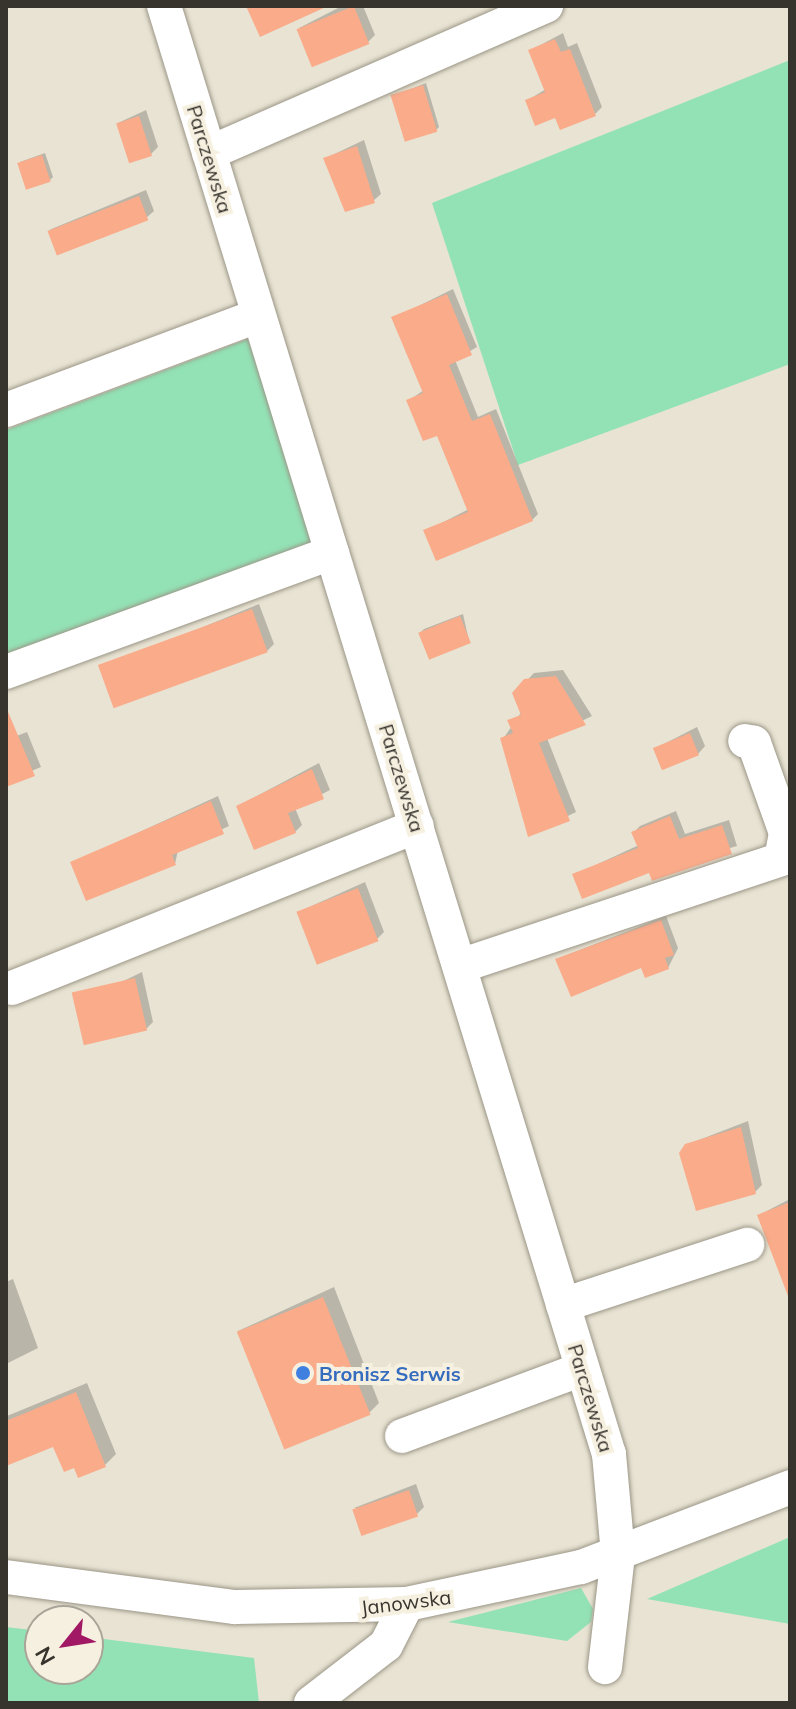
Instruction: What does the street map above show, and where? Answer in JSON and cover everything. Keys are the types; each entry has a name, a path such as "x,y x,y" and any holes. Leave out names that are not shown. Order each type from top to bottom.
{"street":[{"name":"Parczewska","path":"164,6 609,1454 618,1555 605,1667"},
{"path":"209,153 546,6"},
{"path":"6,410 257,316"},
{"path":"6,672 332,553"},
{"path":"460,966 781,859 786,833 754,743 745,741"},
{"path":"12,988 417,826"},
{"path":"563,1305 747,1245"},
{"path":"402,1436 582,1369"},
{"name":"Janowska","path":"6,1577 235,1607 407,1604 618,1555 790,1487"},
{"path":"311,1703 386,1645 407,1604"}],"green space":[{"path":"790,60 790,364 518,465 432,203"},
{"path":"248,339 318,546 6,663 6,430"},
{"path":"790,1537 790,1624 647,1599"},
{"path":"581,1588 593,1609 591,1622 567,1641 448,1622"},
{"path":"6,1627 24,1629 24,1685 104,1685 104,1639 254,1658 259,1703 6,1703"}],"building":[{"path":"246,6 328,6 260,37"},
{"path":"354,6 369,44 312,67 297,29"},
{"path":"555,39 561,52 570,49 596,116 560,130 555,118 535,126 525,100 545,92 528,50"},
{"path":"423,85 437,132 405,142 390,95"},
{"path":"139,116 152,156 129,163 116,123"},
{"path":"357,146 375,203 345,212 323,158"},
{"path":"42,155 51,182 26,190 17,163"},
{"path":"139,196 148,220 57,255 48,231"},
{"path":"447,294 472,355 449,365 472,421 490,414 533,521 436,561 423,530 468,512 437,436 423,441 406,400 423,393 391,317"},
{"path":"252,609 268,652 114,708 98,665"},
{"path":"460,616 471,643 429,660 418,633"},
{"path":"556,676 586,725 539,743 570,821 528,837 500,738 513,733 507,720 521,715 512,693 524,679"},
{"path":"6,707 35,776 6,787"},
{"path":"690,733 699,755 662,770 653,748"},
{"path":"312,769 324,799 288,813 296,833 254,850 236,806"},
{"path":"211,801 224,834 172,855 176,865 86,901 70,862"},
{"path":"670,816 679,839 722,825 732,854 652,881 649,873 582,899 572,874 638,848 631,832"},
{"path":"358,888 378,941 317,965 296,912"},
{"path":"661,920 674,955 665,958 669,969 645,978 641,968 571,997 555,959"},
{"path":"135,978 147,1031 84,1045 72,993"},
{"path":"741,1127 756,1194 696,1211 679,1153 685,1144"},
{"path":"790,1202 790,1296 788,1296 757,1215"},
{"name":"Bronisz Serwis","path":"323,1297 371,1415 284,1450 237,1332"},
{"path":"76,1392 106,1467 78,1478 74,1468 64,1472 53,1447 6,1466 6,1421"},
{"path":"409,1490 418,1516 361,1536 352,1510"}],"place":[{"name":"Bronisz Serwis","path":"303,1373"}]}
